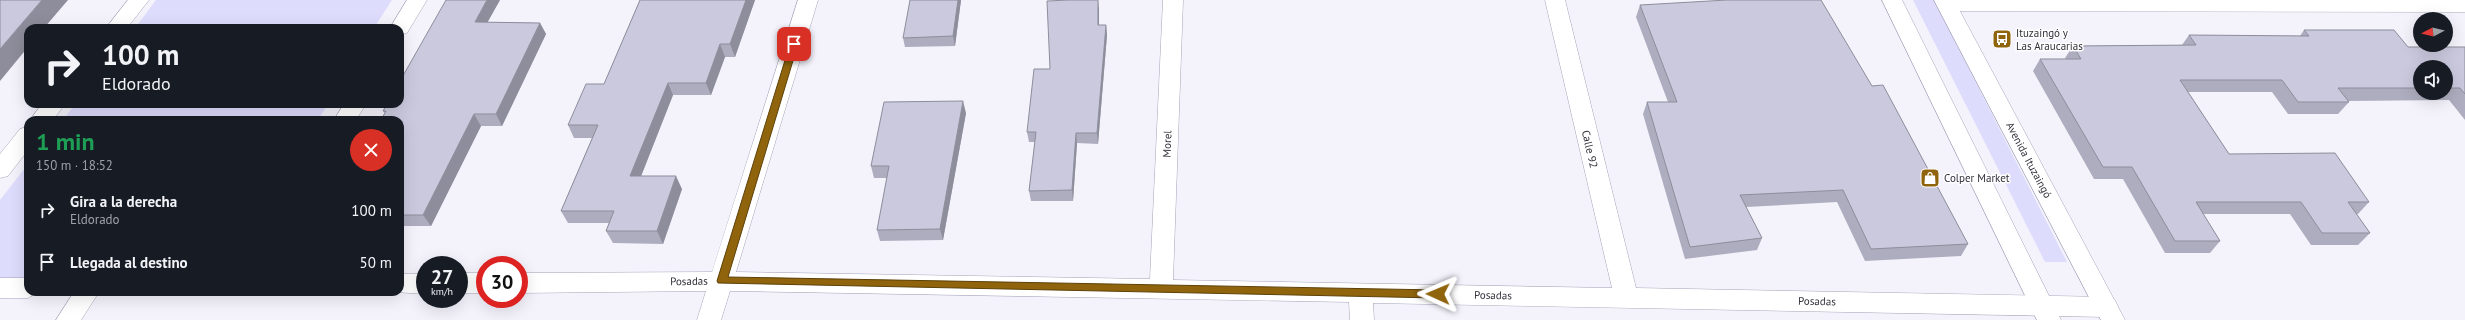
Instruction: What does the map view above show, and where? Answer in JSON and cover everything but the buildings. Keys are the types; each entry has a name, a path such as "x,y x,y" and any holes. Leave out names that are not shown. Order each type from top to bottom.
{"street":[{"path":"119,24 139,0"},
{"path":"402,24 417,0"},
{"path":"709,320 808,0"},
{"name":"Morel","path":"1161,289 1173,0"},
{"name":"Calle 92","path":"1555,0 1626,297"},
{"path":"1892,0 2046,313"},
{"path":"1945,2 2465,5"},
{"name":"Avenida Ituzaingó","path":"1945,2 2110,313"},
{"path":"44,116 51,108"},
{"path":"0,170 24,140"},
{"name":"Posadas","path":"528,283 722,281 1626,297 2046,313 2110,313"},
{"path":"404,284 416,284"},
{"path":"0,288 24,288"},
{"path":"1360,292 1362,320"},
{"path":"68,320 84,296"}],"shaded area":[{"path":"156,0 392,0 377,24 138,24"},
{"path":"1913,0 1934,0 2067,262 2045,262"},
{"path":"72,108 326,108 320,116 66,116"},
{"path":"24,169 24,280 0,280 0,200"}],"place":[{"name":"Ituzaingó y Las Araucarias","path":"2002,39"},
{"name":"Colper Market","path":"1930,178"}],"route":[{"path":"794,44 722,281 1438,294"}]}
